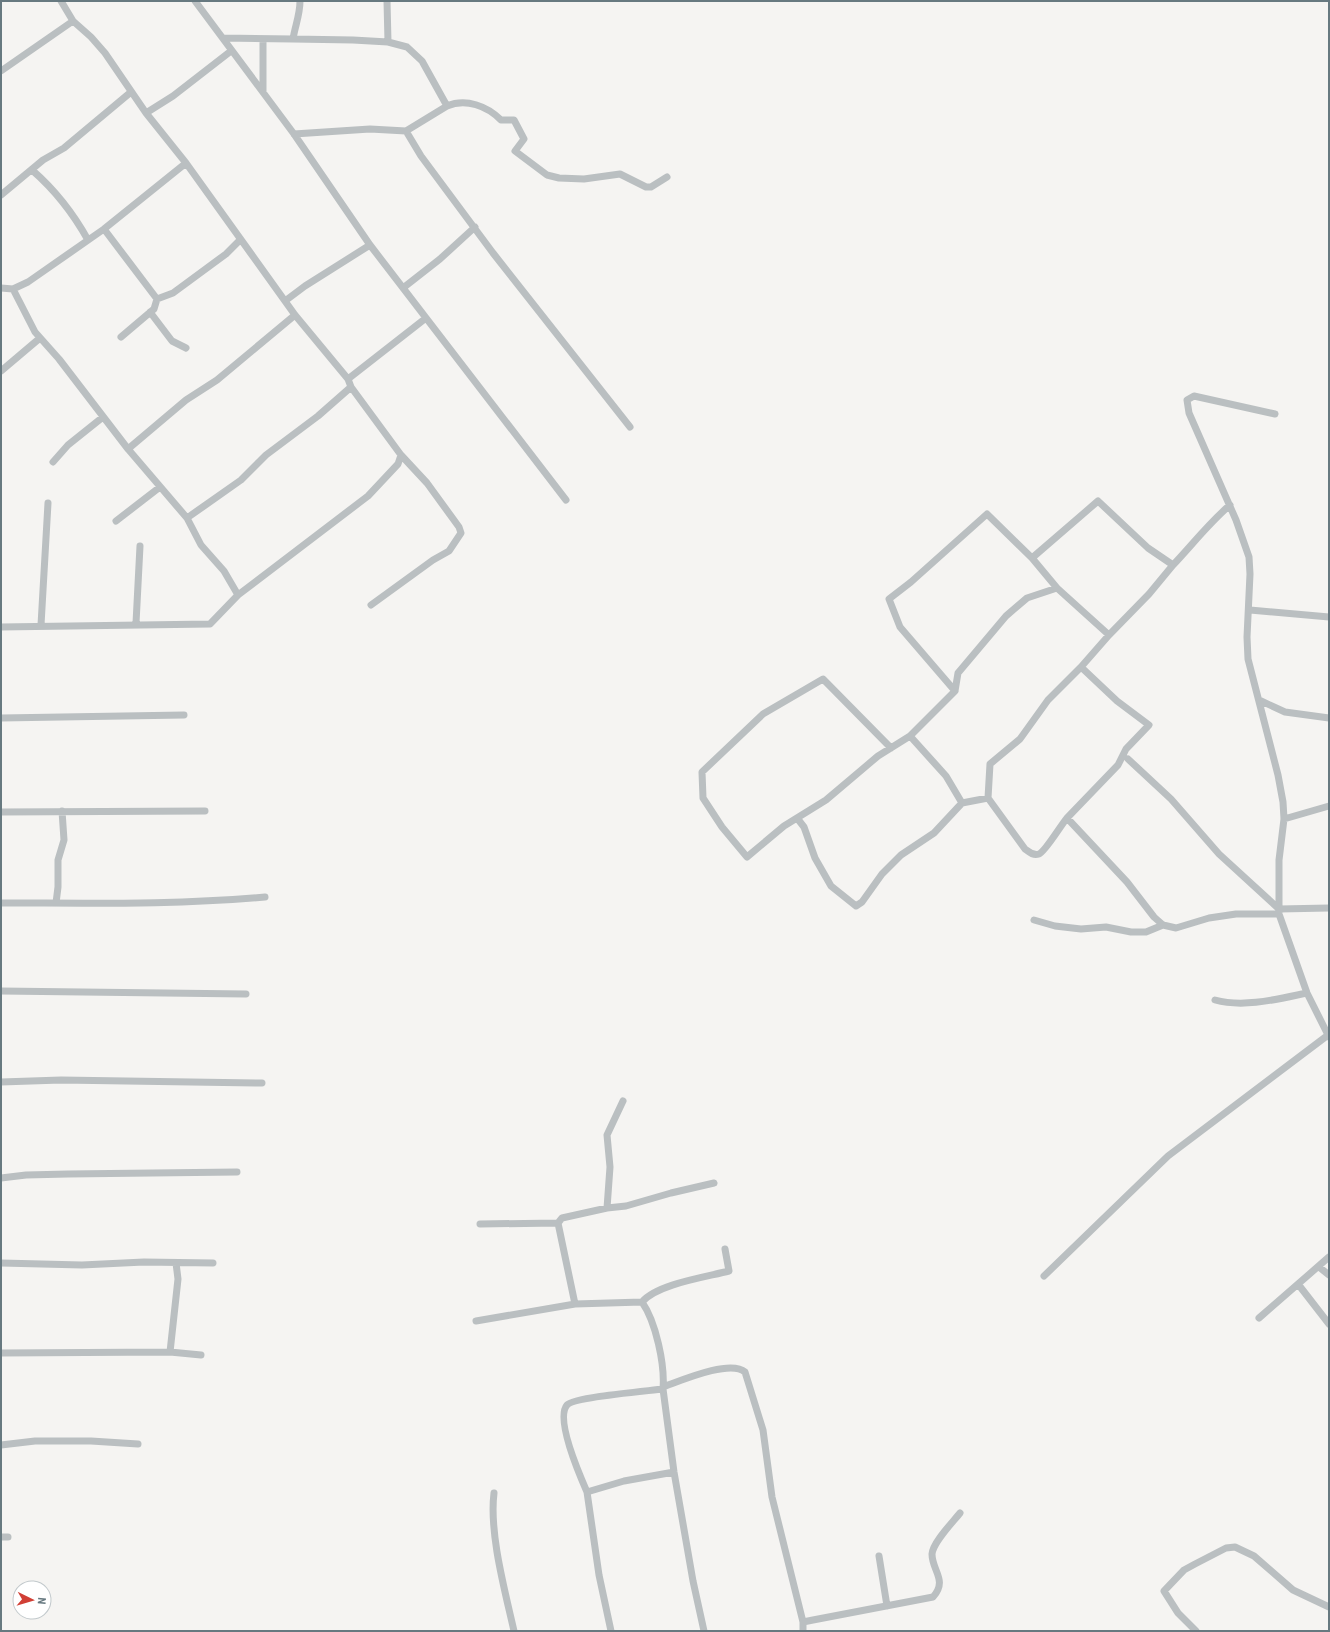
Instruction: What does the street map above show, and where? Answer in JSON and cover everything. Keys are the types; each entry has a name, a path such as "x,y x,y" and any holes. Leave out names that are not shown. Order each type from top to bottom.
{"street":[{"path":"61,1 73,21 91,37 105,53 146,113 186,163 295,315 348,379 351,387 401,455 426,483 459,527 461,533 449,551 432,560 371,605"},
{"path":"195,1 294,134 370,245 566,500"},
{"path":"293,40 295,22 299,16 300,1"},
{"path":"386,1 388,42"},
{"path":"1,71 73,21"},
{"path":"223,38 353,40 388,42 407,47 422,61 447,106"},
{"path":"263,39 263,92"},
{"path":"146,113 173,96 232,50"},
{"path":"1,195 43,160 64,148 131,92"},
{"path":"294,134 317,134 370,129 406,131 447,106 452,104 467,103 481,105 493,111 502,120 514,120 524,139 515,151 547,175 559,178 584,179 620,174 646,187 651,187 668,177"},
{"path":"406,131 421,156 475,228 630,428"},
{"path":"1,288 13,289 28,282 104,228 186,163"},
{"path":"32,170 52,187 75,217 88,240"},
{"path":"104,228 157,299"},
{"path":"403,288 440,259 475,228"},
{"path":"157,299 172,293 226,254 240,240"},
{"path":"285,301 305,286 370,245"},
{"path":"13,289 35,332 59,359 128,449 187,518 201,545 224,571 238,595"},
{"path":"121,337 154,309 157,299"},
{"path":"150,312 172,341 186,348"},
{"path":"128,449 186,400 217,380 295,315"},
{"path":"348,379 426,318"},
{"path":"1,371 40,338"},
{"path":"187,518 241,480 266,455 318,416 351,387"},
{"path":"1044,1276 1168,1156 1328,1036 1307,994 1279,912 1279,860 1284,819 1278,775 1248,659 1247,637 1250,610 1249,557 1230,506 1189,413 1187,400 1194,396 1275,414"},
{"path":"53,462 68,445 103,417"},
{"path":"1,627 41,625 210,624 238,595 368,496 398,464 401,455"},
{"path":"116,521 160,487"},
{"path":"1032,558 1098,501 1148,548 1172,564"},
{"path":"41,625 48,503"},
{"path":"1081,667 1118,701 1149,726 1126,749 1118,765 1059,826 1044,851 1039,854 1032,854 1025,849 988,798 990,764 1020,739 1048,700 1149,594 1172,564 1199,538 1209,525 1230,506"},
{"path":"955,691 900,627 889,599 911,582 987,514 1032,558 1057,588 1109,635"},
{"path":"136,624 140,546"},
{"path":"891,748 823,679 763,714 702,772 703,798 722,827 747,857 784,826 826,800 878,756 891,748 910,736 955,691 958,672 1006,616 1026,598 1057,588"},
{"path":"1250,610 1329,617"},
{"path":"1259,700 1285,712 1329,718"},
{"path":"1,718 184,715"},
{"path":"910,736 946,776 962,803"},
{"path":"1128,759 1171,799 1220,854 1279,912"},
{"path":"797,818 804,827 815,858 831,886 856,906 862,902 882,874 901,855 934,833 962,803 988,798"},
{"path":"1284,819 1329,806"},
{"path":"56,903 58,887 58,860 64,840 62,811"},
{"path":"1,812 205,811"},
{"path":"1067,818 1127,882 1154,917 1163,925 1176,928 1209,918 1236,914 1329,908"},
{"path":"1,903 90,904 221,900 265,897"},
{"path":"1034,920 1042,924 1061,927 1081,929 1106,927 1131,932 1146,932 1163,925"},
{"path":"1,991 246,994"},
{"path":"1215,1000 1233,1004 1274,1000 1307,994"},
{"path":"1,1082 61,1080 262,1083"},
{"path":"607,1208 610,1167 607,1135 623,1101"},
{"path":"1,1178 26,1175 237,1172"},
{"path":"574,1304 558,1223 562,1218 607,1208 626,1206 714,1183"},
{"path":"480,1224 558,1223"},
{"path":"476,1321 574,1304 642,1302 651,1294 729,1271 726,1249"},
{"path":"1259,1318 1329,1257"},
{"path":"1,1263 82,1265 144,1262 213,1263"},
{"path":"170,1352 178,1279 176,1263"},
{"path":"1319,1267 1329,1276"},
{"path":"1298,1284 1329,1324"},
{"path":"642,1302 648,1311 657,1341 663,1373 663,1388 674,1472 693,1581 704,1631"},
{"path":"1,1353 170,1352 201,1355"},
{"path":"611,1631 598,1575 587,1492 567,1440 564,1411 566,1406 570,1403 585,1399 663,1388 722,1368 741,1369 745,1372 763,1430 772,1497 803,1631"},
{"path":"1,1445 35,1441 91,1441 138,1444"},
{"path":"587,1492 624,1481 674,1472"},
{"path":"494,1493 492,1510 501,1569 514,1631"},
{"path":"802,1622 933,1597 938,1591 940,1582 932,1554 935,1545 960,1513"},
{"path":"1196,1631 1178,1613 1164,1591 1184,1570 1226,1548 1235,1547 1254,1556 1293,1590 1329,1607"},
{"path":"878,1556 887,1606"}]}
